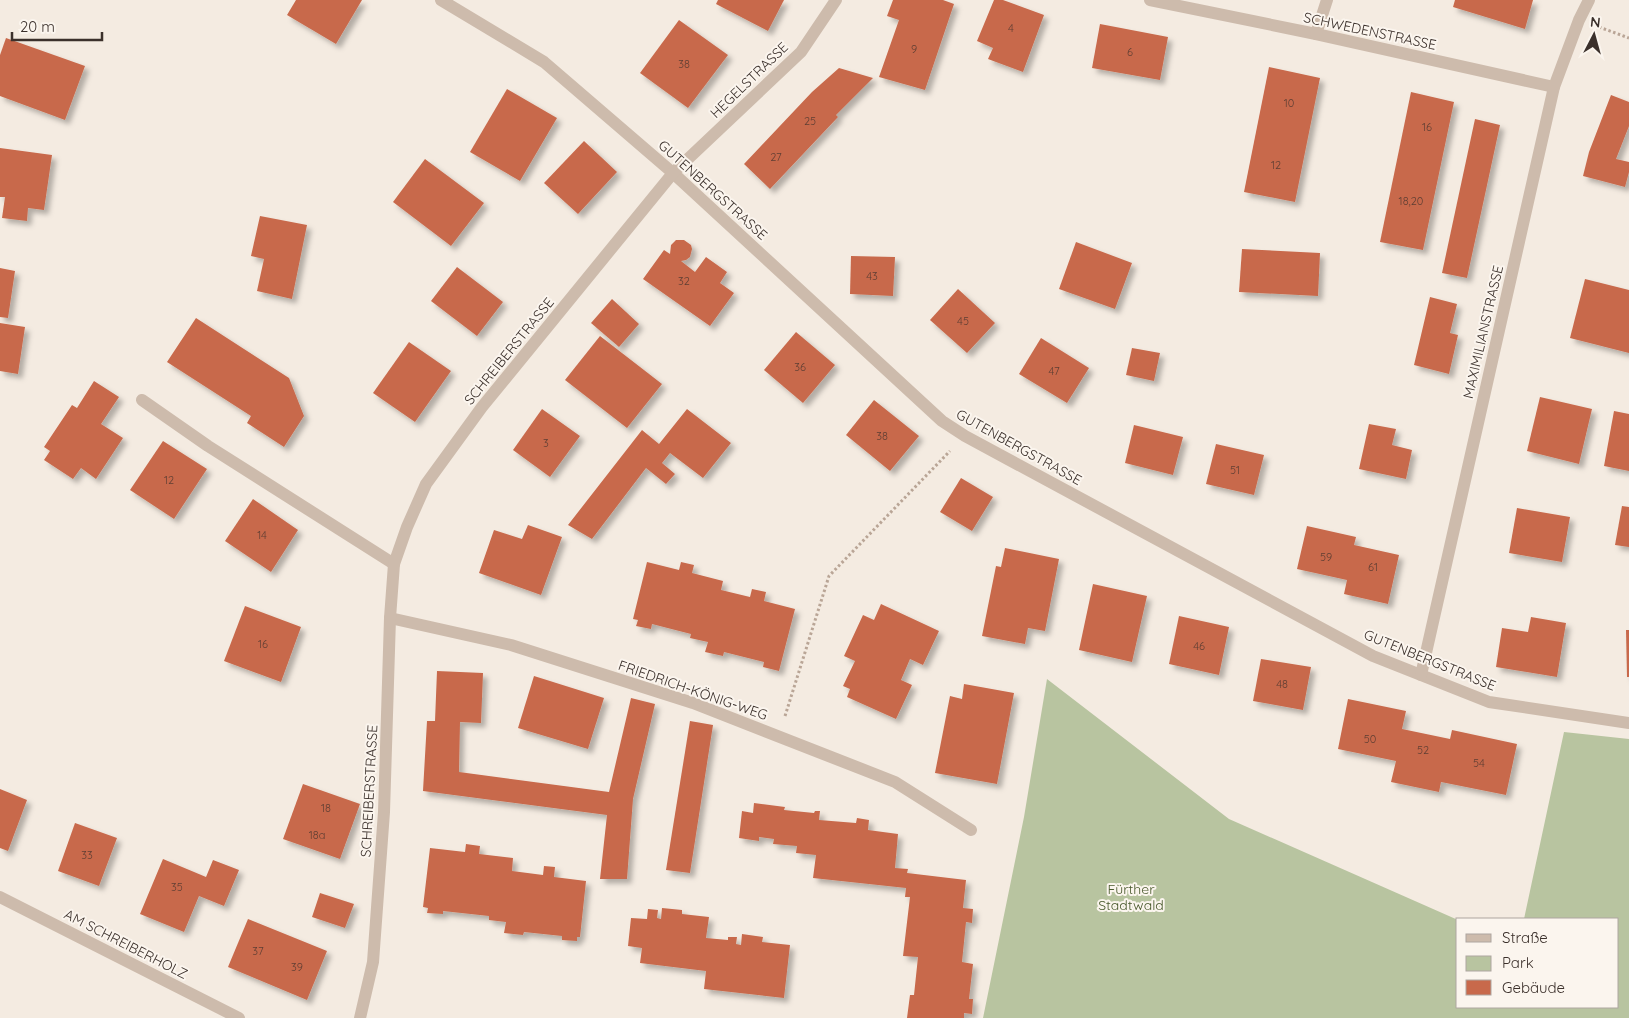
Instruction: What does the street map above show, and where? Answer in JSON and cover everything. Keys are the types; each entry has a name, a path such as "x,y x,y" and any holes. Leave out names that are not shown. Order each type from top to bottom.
{"street":[{"name":"GUTENBERGSTRASSE","path":"441,0 544,62 673,173 942,421 965,436 1373,656 1489,702 1629,723"},
{"name":"HEGELSTRASSE","path":"673,173 801,52 836,0"},
{"name":"SCHWEDENSTRASSE","path":"1150,0 1316,34 1554,87"},
{"path":"1316,34 1327,0"},
{"name":"MAXIMILIANSTRASSE","path":"1422,676 1554,87 1589,0"},
{"name":"SCHREIBERSTRASSE","path":"360,1018 373,962 384,812 390,618 394,564 407,527 426,484 482,407 673,173"},
{"path":"142,400 216,451 394,564"},
{"name":"FRIEDRICH-KÖNIG-WEG","path":"390,618 511,645 693,703 895,782 972,830"},
{"name":"AM SCHREIBERHOLZ","path":"0,897 239,1018"}],"path":[{"path":"1580,20 1629,38"},
{"path":"779,736 829,576 965,436"}],"green space":[{"name":"Fürther Stadtwald","path":"1047,679 1229,819 1456,919 1456,1008 1619,1008 1619,918 1524,918 1564,732 1629,739 1629,1018 983,1018 1024,817"}],"building":[{"path":"296,0 362,0 336,44 287,15"},
{"path":"718,0 784,0 768,31 716,4"},
{"path":"893,0 943,0 954,4 925,90 879,77 899,20 887,16"},
{"path":"994,0 1003,0 1044,15 1023,72 988,59 993,48 977,41"},
{"path":"1455,0 1533,0 1525,29 1453,7"},
{"path":"679,20 728,55 688,108 640,73"},
{"path":"1100,24 1168,37 1160,80 1092,68"},
{"path":"6,38 85,66 65,120 0,96 0,55"},
{"path":"1269,67 1320,78 1295,202 1244,192"},
{"path":"839,68 873,78 836,115 838,117 770,189 744,164 812,92"},
{"path":"507,89 557,118 520,181 470,152"},
{"path":"1411,92 1454,102 1423,250 1380,242"},
{"path":"1611,95 1629,102 1629,126 1616,159 1629,162 1629,172 1625,187 1583,176 1589,152"},
{"path":"1475,119 1500,125 1467,278 1442,273"},
{"path":"584,141 617,172 578,214 544,183"},
{"path":"0,148 52,155 44,210 28,208 27,221 2,218 5,197 0,197"},
{"path":"425,159 484,203 451,246 393,202"},
{"path":"260,216 307,225 292,299 257,291 264,259 251,256"},
{"path":"676,240 684,240 691,245 690,257 681,261 695,272 706,257 727,272 720,283 734,293 710,326 643,279 664,250 670,254 671,245"},
{"path":"1076,242 1132,263 1115,309 1059,289"},
{"path":"1242,249 1320,253 1318,296 1239,292"},
{"path":"851,256 895,257 893,296 850,294"},
{"path":"457,267 503,302 477,336 431,301"},
{"path":"0,268 15,271 8,318 0,317"},
{"path":"1585,279 1629,290 1629,353 1570,338"},
{"path":"958,289 995,323 967,353 930,320"},
{"path":"1430,297 1457,304 1450,333 1458,335 1449,374 1414,365"},
{"path":"612,299 639,324 619,347 591,323"},
{"path":"196,318 289,378 304,416 284,447 247,423 251,416 167,362"},
{"path":"0,323 25,327 18,374 0,371"},
{"path":"796,332 835,365 803,403 764,370"},
{"path":"600,336 662,384 627,428 565,380"},
{"path":"1041,338 1089,368 1067,403 1019,374"},
{"path":"409,342 451,371 415,422 373,393"},
{"path":"1132,348 1160,353 1154,381 1126,375"},
{"path":"94,381 119,397 101,424 123,438 96,479 81,468 73,479 44,460 50,451 44,447 72,405 77,408"},
{"path":"1540,397 1592,409 1579,464 1527,451"},
{"path":"874,400 919,436 890,471 846,435"},
{"path":"542,409 580,436 550,477 513,450"},
{"path":"687,409 731,443 703,478 670,453 662,463 675,474 666,484 646,468 592,539 568,525 642,430 659,444"},
{"path":"1614,411 1629,414 1629,471 1604,466"},
{"path":"1369,424 1396,429 1392,445 1412,450 1406,479 1359,469"},
{"path":"1134,425 1183,437 1173,475 1125,463"},
{"path":"163,441 207,469 174,519 130,490"},
{"path":"1216,444 1264,455 1254,495 1206,484"},
{"path":"961,478 993,497 972,531 940,512"},
{"path":"253,499 298,530 271,572 225,541"},
{"path":"1622,506 1629,507 1629,547 1615,545"},
{"path":"1517,508 1570,517 1562,562 1509,553"},
{"path":"528,525 562,537 541,595 479,573 494,530 522,539"},
{"path":"1307,526 1356,537 1354,545 1399,555 1388,604 1344,594 1347,580 1297,569"},
{"path":"1005,548 1059,559 1045,631 1028,628 1025,644 982,636 996,566 1001,567"},
{"path":"647,562 679,570 681,562 694,565 692,573 723,581 721,590 750,597 752,589 766,592 764,601 795,609 779,671 763,667 764,662 724,652 723,656 705,652 708,642 690,638 691,634 652,624 651,629 636,626 638,620 633,619"},
{"path":"1093,584 1147,596 1132,662 1079,650"},
{"path":"881,604 939,631 923,665 910,659 901,680 912,685 896,719 847,697 850,689 843,686 855,661 844,656 863,615 874,620"},
{"path":"245,606 301,627 281,682 224,661"},
{"path":"1179,616 1229,627 1219,675 1169,664"},
{"path":"1531,617 1566,623 1557,677 1496,667 1502,628 1528,632"},
{"path":"1626,630 1629,630 1629,677 1627,677"},
{"path":"1261,659 1311,667 1303,710 1253,701"},
{"path":"437,671 483,673 481,723 460,722 459,772 609,792 631,698 655,704 633,799 627,879 600,879 607,815 423,791 427,721 435,721"},
{"path":"534,676 604,698 588,749 518,728"},
{"path":"964,684 1014,693 997,784 935,773 950,696 962,699"},
{"path":"1348,699 1406,711 1402,729 1450,739 1452,730 1517,744 1506,795 1441,782 1439,792 1391,782 1396,761 1338,749"},
{"path":"690,721 713,725 690,873 666,870"},
{"path":"303,784 360,804 340,859 283,839"},
{"path":"0,789 27,800 8,851 0,848"},
{"path":"754,803 785,807 784,810 814,813 815,811 820,811 819,820 856,823 857,818 869,820 868,830 898,834 895,868 908,869 907,873 966,880 963,908 973,909 972,923 966,922 962,962 973,964 969,999 973,999 972,1014 964,1013 964,1018 907,1018 910,995 914,995 918,957 903,956 910,897 905,897 906,888 813,878 816,855 796,853 797,846 773,844 774,839 759,837 759,841 739,838 742,811 753,813"},
{"path":"75,823 117,838 99,886 58,871"},
{"path":"466,844 480,846 479,854 513,858 512,871 543,875 544,866 555,867 554,877 586,881 580,937 577,937 577,941 562,940 562,936 524,932 523,935 504,933 506,922 489,920 489,916 443,911 443,914 427,913 428,908 423,907 430,848 465,852"},
{"path":"163,859 206,877 213,860 239,870 224,906 199,896 184,932 140,914"},
{"path":"320,893 354,904 345,928 312,917"},
{"path":"662,908 682,910 682,914 709,917 706,938 728,940 728,937 737,937 736,944 741,945 742,934 763,937 762,942 790,945 784,998 704,989 706,971 640,963 642,948 628,946 631,918 647,919 648,909 658,910 657,918 661,919"},
{"path":"248,919 327,951 307,1000 228,967"}]}
